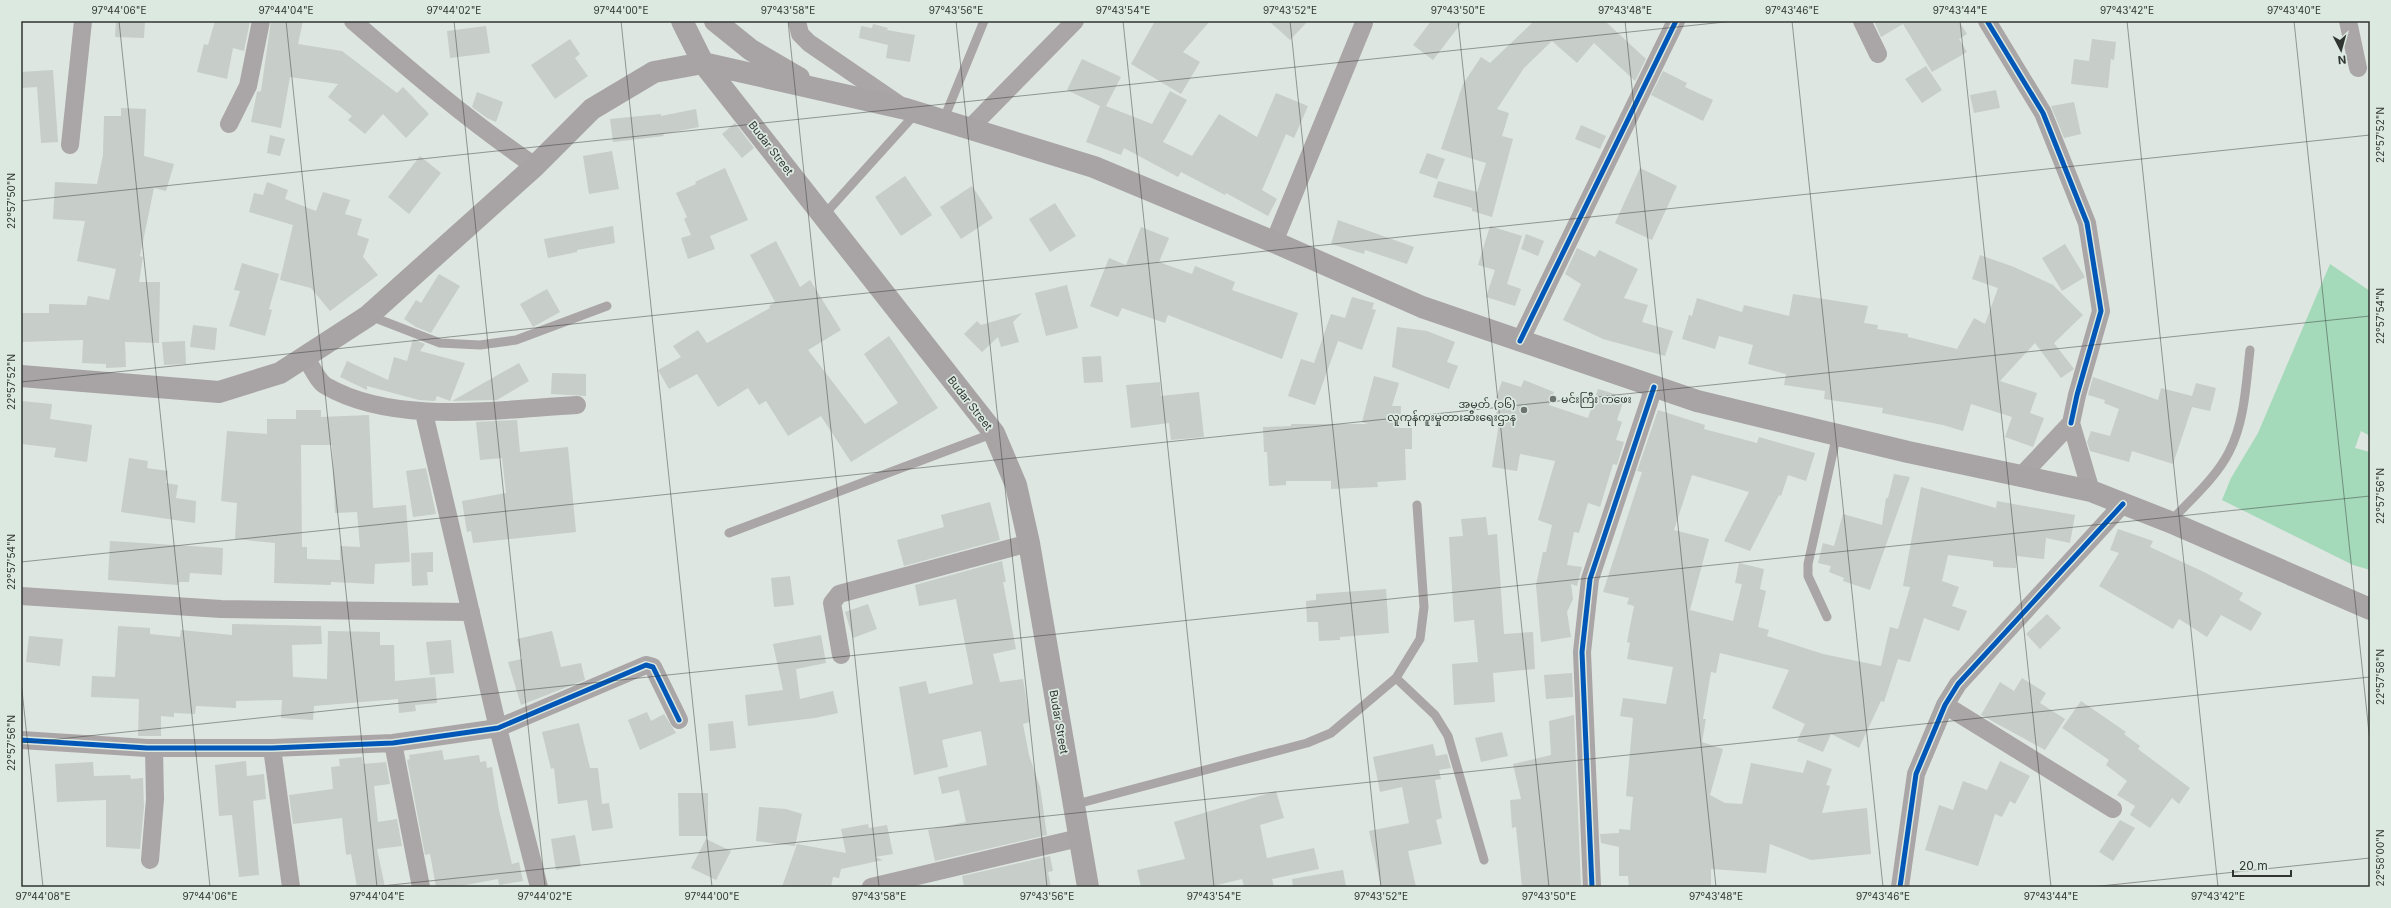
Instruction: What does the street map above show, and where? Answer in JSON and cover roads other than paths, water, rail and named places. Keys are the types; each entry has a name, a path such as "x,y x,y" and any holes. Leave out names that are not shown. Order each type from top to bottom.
{"main road":[{"name":"Budar Street","path":"682,21 703,63 994,433 1016,485 1029,543 1088,887"},
{"path":"715,21 733,38 751,50 821,90"},
{"path":"21,376 219,392 280,373 368,316 535,166 592,110 654,72 703,63 911,111 1094,167 1274,242 1422,307 1697,401 2091,491 2170,522 2370,609"}],"street":[{"path":"70,145 83,21"},
{"path":"230,124 248,86 261,21"},
{"path":"353,21 427,85 495,139 535,166"},
{"path":"796,21 800,34 809,43 911,111"},
{"path":"969,129 1075,21"},
{"path":"1520,340 1676,21"},
{"path":"1862,21 1878,54"},
{"path":"1987,21 2043,113 2087,223 2101,311 2077,395 2071,423 2091,491"},
{"path":"2348,21 2358,68"},
{"path":"1274,242 1364,23"},
{"path":"306,357 324,386 362,401 424,413 577,405"},
{"path":"1592,887 1582,652 1590,579 1654,387"},
{"path":"424,413 498,728 539,887"},
{"path":"2022,475 2071,423"},
{"path":"1900,887 1916,774 1945,705 1958,684 2123,504"},
{"path":"841,655 832,603 839,594 1029,543"},
{"path":"21,596 220,609 471,612"},
{"path":"21,740 154,748 272,748 393,743 498,728 646,665 652,667 679,720"},
{"path":"1945,705 2112,809"},
{"path":"393,743 421,887"},
{"path":"150,860 155,799 154,748"},
{"path":"272,748 290,887"},
{"path":"871,887 1079,838"}],"lane":[{"path":"943,121 984,21"},
{"path":"824,215 911,111"},
{"path":"368,316 440,343 480,345 516,340 607,306"},
{"path":"2170,522 2218,469 2230,451 2242,411 2250,350"},
{"path":"729,533 994,433"},
{"path":"1827,617 1808,576 1808,564 1837,434"},
{"path":"1073,805 1307,743 1331,733 1396,678 1420,639 1424,607 1417,504"},
{"path":"1396,678 1435,715 1448,736 1484,860"}],"place":[{"name":"မင်းကြီး ကဖေး","path":"1553,399"},
{"name":"အမှတ် (၁၆) လူကုန်ကူးမှုတားဆီးရေးဌာန","path":"1524,410"}]}
